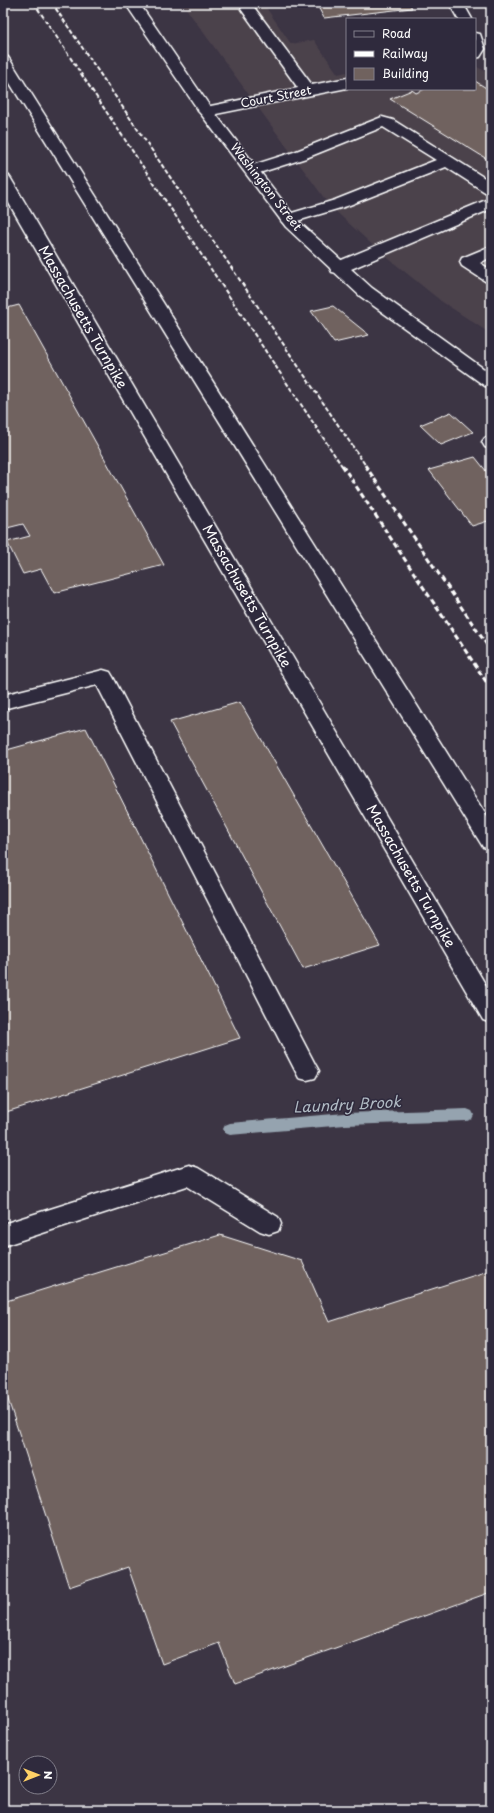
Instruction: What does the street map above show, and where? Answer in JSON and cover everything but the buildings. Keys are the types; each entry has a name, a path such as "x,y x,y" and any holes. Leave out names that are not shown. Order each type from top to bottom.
{"main road":[{"name":"Washington Street","path":"132,3 206,111 253,170 288,219 338,268 366,292 491,382"},
{"path":"456,3 464,18"},
{"path":"248,9 308,91"},
{"path":"476,41 478,48 476,52"},
{"path":"3,60 491,841"},
{"name":"Court Street","path":"206,111 346,83"},
{"path":"253,170 300,156 382,122 388,123 491,189"},
{"path":"288,219 341,203 448,161"},
{"name":"Massachusetts Turnpike","path":"3,179 491,1014"},
{"path":"338,268 491,203"},
{"path":"491,251 468,262 491,277"},
{"path":"3,702 103,677 307,1071"},
{"path":"3,1235 189,1175 269,1224"}],"shaded area":[{"path":"182,3 263,3 291,44 314,40 338,74 346,72 346,90 476,90 476,66 491,74 491,334 441,301 378,250 330,206"}],"waterway":[{"name":"Laundry Brook","path":"230,1129 345,1119 467,1115"}],"railway":[{"path":"34,3 342,466"},
{"path":"52,3 366,466"},
{"path":"342,465 491,689"},
{"path":"365,465 491,651"}]}
